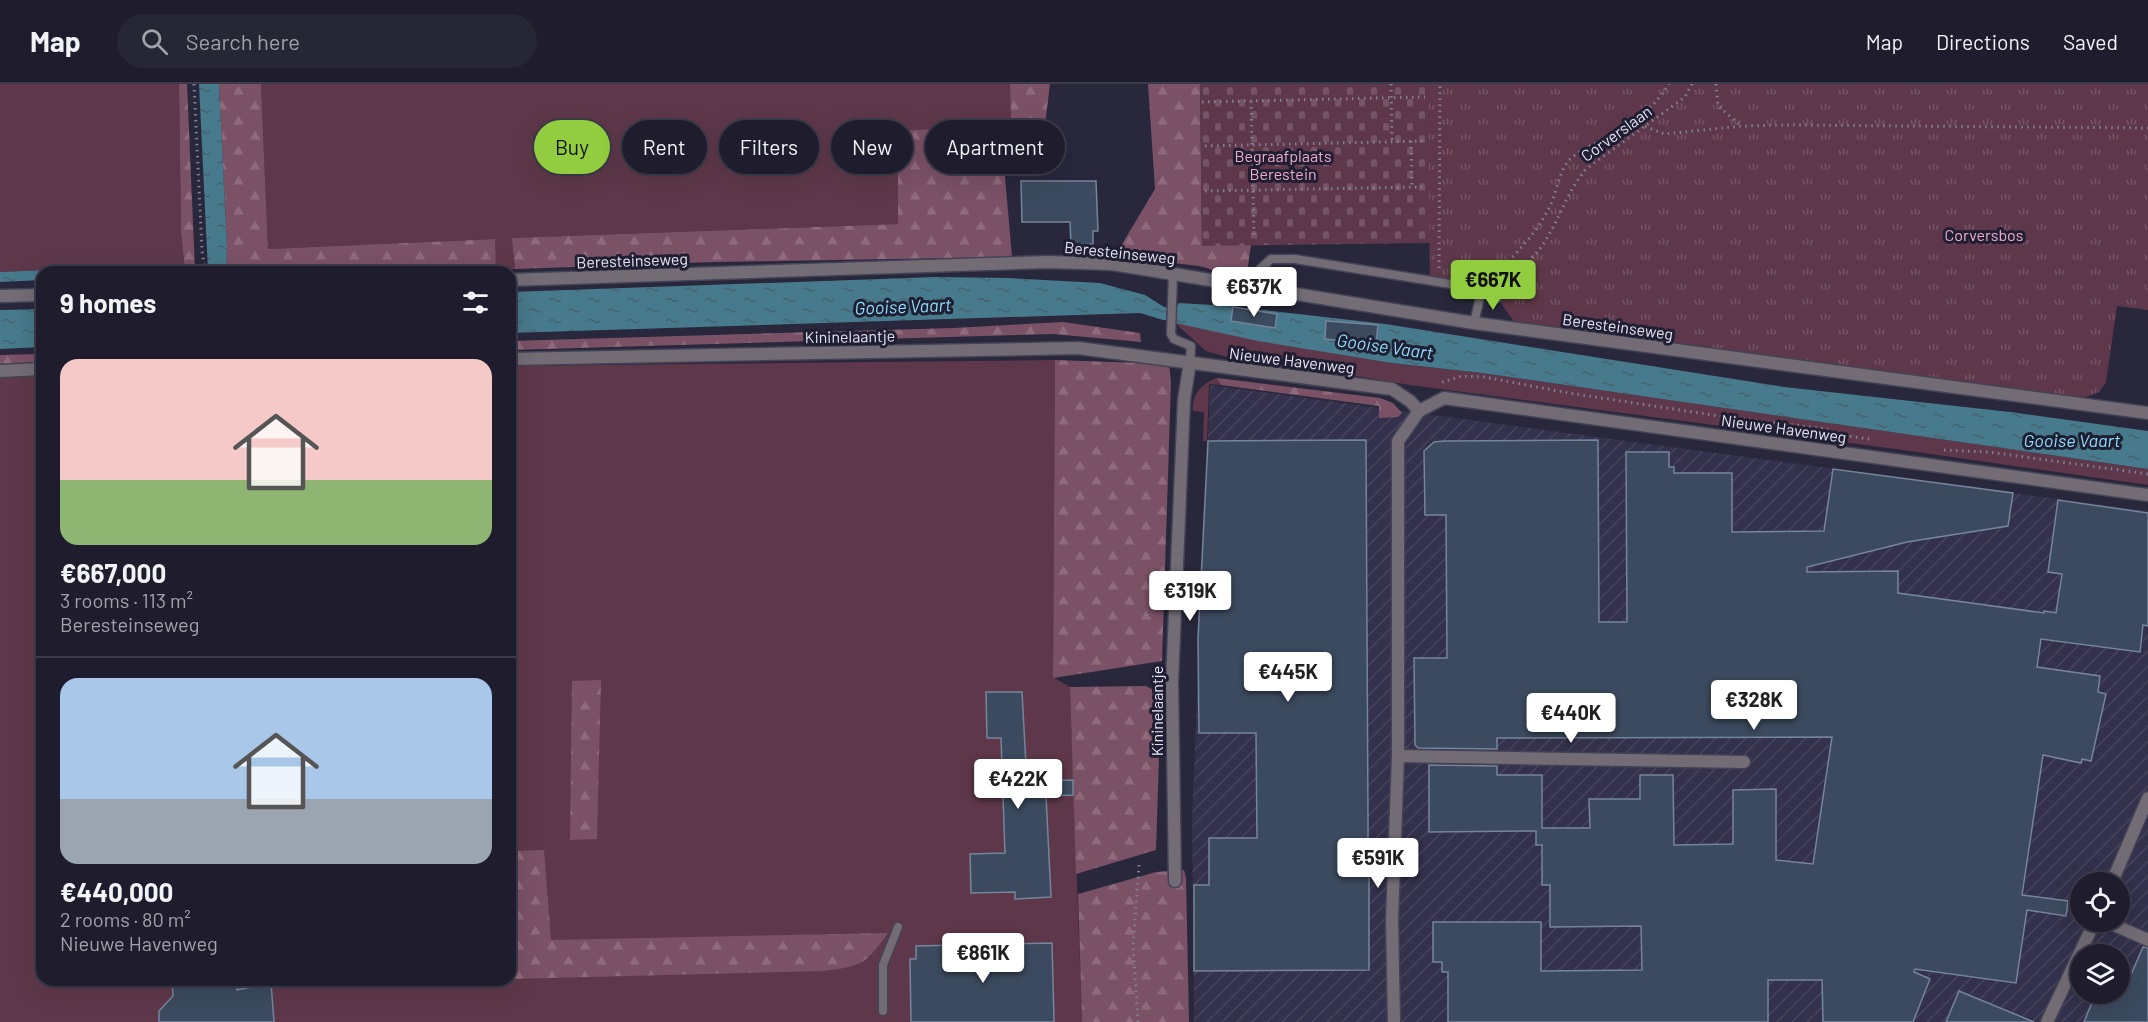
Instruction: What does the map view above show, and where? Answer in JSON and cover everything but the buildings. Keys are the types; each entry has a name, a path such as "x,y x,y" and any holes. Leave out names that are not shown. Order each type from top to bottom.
{"street":[{"name":"Beresteinseweg","path":"516,280 1048,262 1112,264 1474,323 2148,413"},
{"path":"0,296 36,295"},
{"name":"Kininelaantje","path":"516,359 1078,348 1190,362 1184,400 1172,682 1175,881"},
{"name":"Nieuwe Havenweg","path":"1190,362 1392,389 1410,401 1419,411"},
{"path":"0,371 36,369"},
{"name":"Nieuwe Havenweg","path":"1394,1022 1392,920 1398,756 1398,441 1419,411 1444,398 2148,495"},
{"path":"1398,756 1744,762"},
{"path":"2116,872 2148,798"},
{"path":"2048,1022 2090,932"},
{"path":"2130,932 2148,940"}],"lane":[{"path":"1255,289 1259,270 1271,259 1295,259 1482,289 1498,298"},
{"name":"Kininelaantje","path":"1173,273 1170,330 1174,339 1191,346 1190,362"},
{"path":"1474,323 1482,289"},
{"path":"883,1011 883,965 898,927"}],"path":[{"path":"194,84 204,266"},
{"path":"1391,84 1392,142"},
{"path":"1435,282 1439,267 1440,84"},
{"path":"1482,289 1524,246 1551,206 1563,168 1574,155 1634,122 1659,101 1669,84"},
{"name":"Corverslaan","path":"1498,298 1502,284 1537,253 1552,232 1571,189 1580,175 1684,97 1692,84"},
{"path":"1716,84 1718,106 1742,126"},
{"path":"1202,102 1425,97"},
{"path":"1251,101 1254,236"},
{"path":"1634,122 1664,134 1742,126 1787,125 2148,128"},
{"path":"1411,141 1412,187"},
{"path":"1205,146 1426,141"},
{"path":"1205,191 1422,187"},
{"path":"1435,386 1443,381 1462,376 1484,377 1592,397 1826,429 1846,436 1880,441"},
{"path":"1935,449 1989,452 2148,474"},
{"path":"1138,1022 1132,946 1139,865"}],"shaded area":[{"path":"1210,385 2148,511 2148,1022 1194,1022 1192,817"}],"green space":[{"path":"0,84 179,84 181,232 184,266 36,266 36,270 0,272"},
{"path":"179,84 187,84 195,266 184,266 181,232"},
{"path":"219,84 261,84 268,249 495,239 496,266 226,266"},
{"path":"261,84 1010,84 1011,120 925,120 925,131 913,131 913,120 831,120 831,174 898,174 898,224 513,238 515,266 496,266 494,239 268,249"},
{"path":"1010,84 1050,84 1046,120 1011,120"},
{"path":"1148,84 1200,84 1202,245 1251,245 1247,272 1237,279 1199,266 1115,256 1155,189"},
{"name":"Begraafplaats Berestein","path":"1200,84 1428,84 1431,243 1202,246"},
{"name":"Corversbos","path":"1428,84 2148,84 2148,310 2117,306 2106,382 2099,392 2083,398 1515,323 1494,293 1430,282"},
{"path":"913,130 925,130 925,174 1005,174 1012,257 714,262 516,269 515,266 512,238 898,224 898,174 913,174"},
{"path":"1063,322 1140,333 1141,342 1053,334 516,350 516,341 953,328"},
{"path":"1175,323 1392,363 1482,373 2148,469 2148,485 1410,385 1338,373 1252,364 1206,351"},
{"path":"36,354 36,363 0,365 0,355"},
{"path":"1055,360 1053,677 1070,687 1082,1022 0,1022 0,376 36,374 36,986 516,986 516,366"},
{"path":"1055,360 1169,364 1171,382 1162,661 1053,678"},
{"path":"1217,378 1221,385 1209,384 1207,441 1203,441 1204,412 1193,411 1194,400 1202,386"},
{"path":"1217,378 1380,398 1393,403 1402,413 1398,417 1379,418 1379,406 1221,385"},
{"path":"601,680 597,839 570,840 572,681"},
{"path":"1146,686 1161,694 1156,850 1076,874 1070,687"},
{"path":"544,850 551,940 888,933 874,952 862,962 823,971 516,979 516,851"},
{"path":"1184,870 1189,1022 1082,1022 1078,894 1156,872"}],"water":[{"path":"199,84 219,84 226,266 208,266"},
{"path":"36,270 36,280 0,282 0,272"},
{"name":"Gooise Vaart","path":"936,277 1100,283 1145,295 1164,307 1176,308 1179,303 1228,306 1385,324 1784,387 2010,412 2148,431 2148,469 1482,373 1392,363 1258,341 1140,313 516,333 516,292"},
{"path":"36,309 36,347 0,349 0,310"}]}
